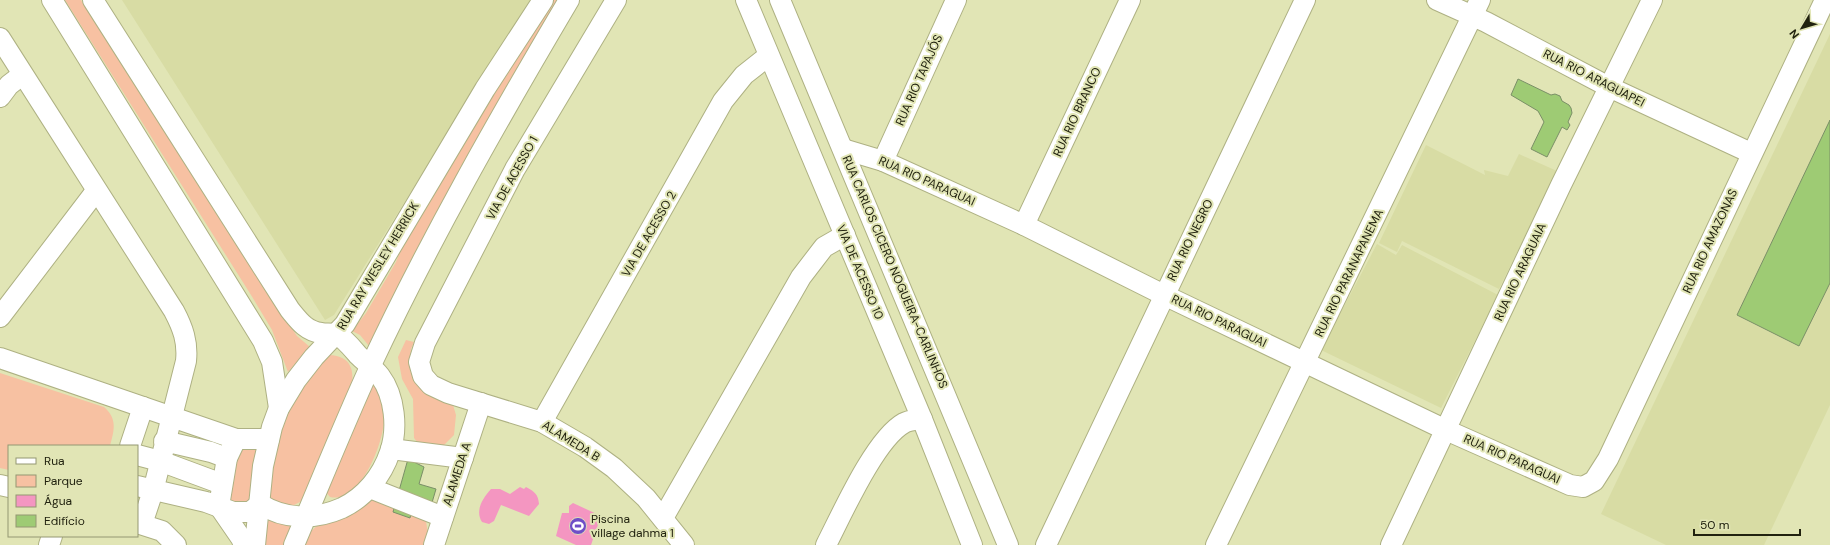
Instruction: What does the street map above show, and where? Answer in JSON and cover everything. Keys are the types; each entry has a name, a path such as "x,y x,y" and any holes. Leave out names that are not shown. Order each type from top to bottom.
{"street":[{"path":"52,0 263,341 272,362 279,408"},
{"path":"93,0 290,310 301,324 311,331 336,334 347,343 380,376 392,404 394,426 391,449 379,476 370,488 357,499 342,508 325,514 306,517 272,512 260,504 246,512 233,512 219,506 145,488"},
{"name":"RUA RAY WESLEY HERRICK","path":"255,545 260,504 260,488 269,439 279,408 296,380 314,357 345,324 485,89 543,0"},
{"path":"294,545 371,367 418,271 507,104 569,0"},
{"name":"VIA DE ACESSO 1","path":"419,362 425,343 515,169 616,0"},
{"name":"VIA DE ACESSO 10","path":"746,0 768,56 922,419 972,545"},
{"name":"RUA CARLOS CICERO NOGUEIRA-CARLINHOS","path":"780,0 844,149 1008,545"},
{"name":"RUA RIO TAPAJÓS","path":"883,161 956,0"},
{"name":"RUA RIO BRANCO","path":"1024,225 1130,0"},
{"name":"RUA RIO NEGRO","path":"1046,545 1305,0"},
{"name":"RUA RIO ARAGUAPEI","path":"1437,0 1476,8 1609,87 1751,153"},
{"name":"RUA RIO ARAGUAIA","path":"1391,545 1609,87 1652,0"},
{"name":"RUA RIO AMAZONAS","path":"1594,481 1608,459 1751,153 1825,0"},
{"name":"RUA RIO PARANAPANEMA","path":"1216,545 1476,8"},
{"path":"0,38 22,75 174,311 184,333 187,350 186,361 160,461 145,488 139,524 162,531 176,545"},
{"name":"VIA DE ACESSO 2","path":"542,422 723,101 744,75 768,56"},
{"path":"0,97 9,85 22,75"},
{"name":"RUA RIO PARAGUAI","path":"844,149 883,161 1024,225 1446,430 1570,485 1583,487 1594,481"},
{"path":"0,317 78,212 96,191"},
{"path":"663,518 801,277 824,247 845,235"},
{"path":"0,358 236,439 269,439"},
{"name":"ALAMEDA B","path":"419,362 423,376 431,385 448,393 542,422 585,448 614,468 646,498 684,545"},
{"name":"ALAMEDA A","path":"434,545 481,403"},
{"path":"130,445 143,407"},
{"path":"826,545 884,440 903,424 922,419"},
{"path":"236,439 227,458 219,506 241,538 244,545"},
{"path":"164,441 211,452 227,458"},
{"path":"391,449 463,458"},
{"path":"138,455 160,461 222,484"},
{"path":"370,488 443,517"}],"shaded area":[{"path":"122,0 531,0 334,315 325,320"},
{"path":"1830,34 1830,405 1764,545 1666,545 1601,514"},
{"path":"1426,145 1485,175 1484,170 1508,176 1519,154 1557,171 1499,289 1402,241 1397,252 1379,243"},
{"path":"1377,244 1396,255 1402,245 1498,295 1441,408 1321,350"}],"green space":[{"path":"65,0 81,0 275,304 297,336 310,347 288,372 272,330"},
{"path":"553,0 561,0 444,198 369,346 360,335 352,331 366,313 396,262 408,230"},
{"path":"406,340 414,342 411,349 410,360 453,405 456,415 454,435 444,445 436,449 418,443 414,438 413,399 402,379 398,357"},
{"path":"329,355 343,358 350,366 352,371 351,391 302,501 290,507 273,500 270,491 270,477 273,459 293,401 300,387 305,378"},
{"path":"0,373 104,407 111,416 114,430 110,445 8,445 8,470 0,468"},
{"path":"374,385 384,404 385,416 383,431 372,463 363,478 353,490 342,496 330,497 325,491 370,386"},
{"path":"240,448 258,449 249,505 230,501 236,454"},
{"path":"371,497 396,503 394,512 409,518 412,508 425,516 428,533 424,545 303,545 308,534 320,523"},
{"path":"267,520 277,523 292,524 285,545 264,545"}],"water":[{"path":"520,487 524,489 526,487 534,492 538,498 539,504 529,516 501,505 494,521 489,524 482,522 479,514 480,505 491,489 500,489 510,494"},
{"name":"Piscina village dahma 1","path":"573,503 601,516 591,545 576,545 556,536 562,513 569,513 569,506"}],"building":[{"path":"1518,79 1551,95 1555,94 1560,96 1562,101 1571,108 1572,113 1568,122 1570,125 1567,130 1562,127 1547,157 1531,149 1544,122 1538,111 1511,95"},
{"path":"1830,120 1830,283 1799,346 1737,315"},
{"path":"408,459 424,467 419,484 436,489 431,506 413,503 410,518 393,512"}],"place":[{"name":"Piscina village dahma 1","path":"578,526"}]}
